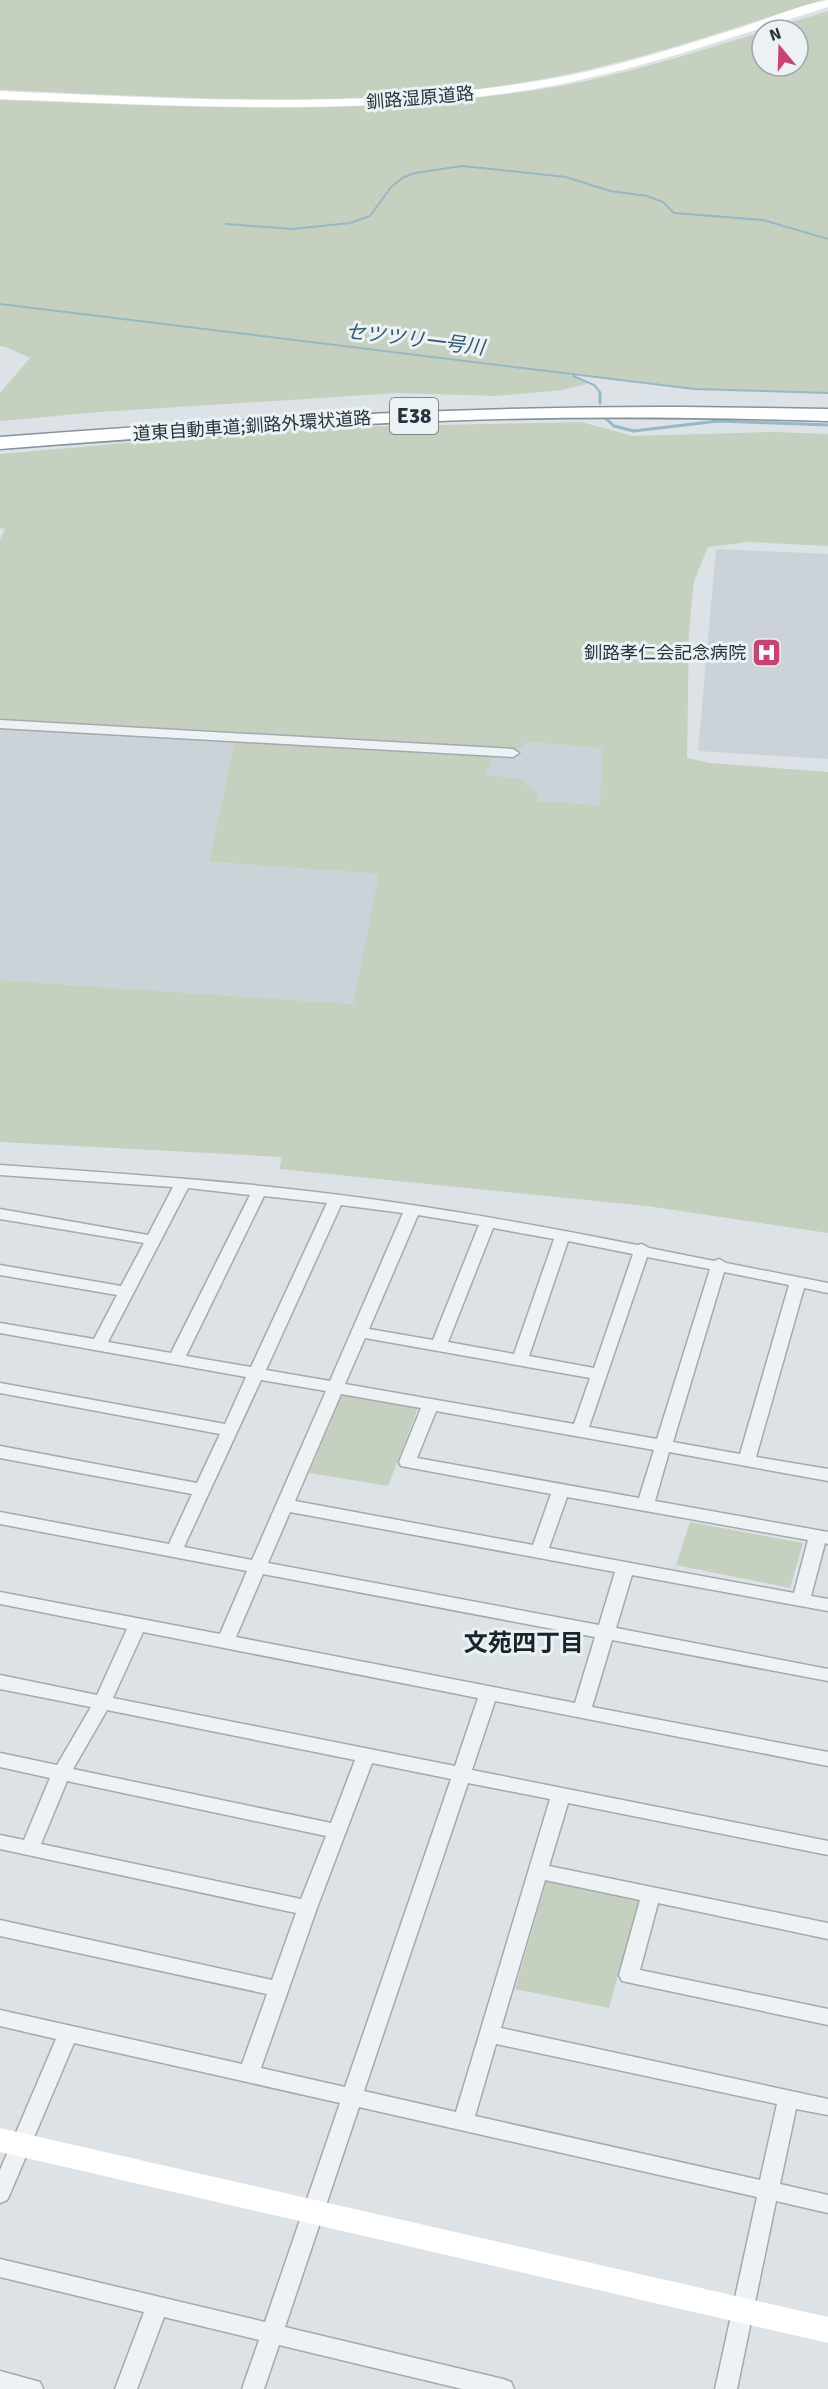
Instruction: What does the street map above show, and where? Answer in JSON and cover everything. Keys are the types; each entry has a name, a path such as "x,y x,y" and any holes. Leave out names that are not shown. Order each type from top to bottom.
{"highway":[{"name":"道東自動車道;釧路外環状道路","path":"0,438 334,415 437,411 641,407 828,411"},
{"name":"道東自動車道;釧路外環状道路","path":"0,443 229,426 436,415 642,411 828,416"}],"street":[{"name":"釧路湿原道路","path":"0,95 272,105 378,103 460,95 536,85 637,63 828,3"},
{"path":"0,724 513,753"},
{"path":"0,1170 183,1184 336,1200 488,1222 642,1249 828,1288"},
{"path":"98,1346 183,1184"},
{"path":"176,1360 259,1192"},
{"path":"174,1551 254,1373 336,1200"},
{"path":"225,1642 412,1211"},
{"path":"0,1214 152,1240"},
{"path":"439,1346 488,1222"},
{"path":"520,1360 563,1235"},
{"path":"580,1431 642,1249"},
{"path":"645,1504 718,1264"},
{"path":"0,1270 125,1292"},
{"path":"747,1460 798,1281"},
{"path":"0,1328 828,1475"},
{"path":"358,1332 600,1374"},
{"path":"0,1388 228,1430"},
{"path":"430,1405 407,1462 823,1537 801,1600"},
{"path":"0,1452 201,1490"},
{"path":"539,1552 561,1489"},
{"path":"285,1505 828,1605"},
{"path":"0,1518 828,1675"},
{"path":"582,1711 625,1568"},
{"path":"0,1598 828,1759"},
{"path":"30,1848 61,1773 102,1703 137,1625"},
{"path":"0,1682 828,1848"},
{"path":"253,2389 489,1693"},
{"path":"249,2074 307,1908 366,1756"},
{"path":"0,1761 336,1831"},
{"path":"463,2122 561,1795"},
{"path":"0,1842 307,1908"},
{"path":"538,1871 827,1926"},
{"path":"651,1894 629,1975 828,2017"},
{"path":"0,1928 279,1989"},
{"path":"0,2018 828,2204"},
{"path":"0,2194 10,2143 68,2033"},
{"path":"489,2034 828,2107"},
{"path":"726,2389 788,2098"},
{"path":"10,2143 828,2330"},
{"path":"0,2268 503,2389"},
{"path":"126,2389 157,2306"},
{"path":"0,2381 32,2389"}],"shaded area":[{"name":"釧路孝仁会記念病院","path":"716,549 828,554 828,759 698,751"},
{"path":"0,730 236,743 209,862 380,874 353,1004 0,980"},
{"path":"526,742 603,748 600,805 536,801 538,792 526,785 485,776 495,750"}],"green space":[{"path":"0,0 822,0 765,18 750,18 750,23 614,64 543,79 475,89 408,96 272,100 0,90"},
{"path":"828,11 828,393 694,389 565,373 587,384 562,390 496,396 398,393 100,412 0,421 0,393 30,358 0,346 0,100 265,108 397,104 463,99 529,91 588,80 647,66 750,36 750,78 810,78 810,18 806,18"},
{"path":"581,422 633,436 774,432 828,434 828,546 749,542 708,547 694,581 689,632 687,758 710,763 828,772 828,1233 647,1206 279,1169 282,1157 0,1142 0,980 353,1004 379,874 209,862 235,743 0,730 0,540 5,529 0,528 0,454 298,428","holes":["526,742 602,748 600,805 537,801 538,792 526,785 523,779 485,775 496,750 520,749"]},
{"path":"342,1395 418,1408 388,1486 309,1473"},
{"path":"690,1522 803,1543 790,1588 676,1565"},
{"path":"547,1879 639,1898 609,2008 515,1989"}],"waterway":[{"path":"226,224 292,229 350,223 370,216 391,187 404,177 415,173 462,166 566,177 610,191 647,196 663,202 674,213 763,220 828,239"},
{"name":"セツツリ一号川","path":"0,304 694,389 828,393"},
{"path":"573,376 594,385 600,392 600,403"},
{"path":"602,415 614,426 634,431 718,421 828,425"}],"place":[{"name":"釧路孝仁会記念病院","path":"767,653"}],"district":[{"name":"文苑四丁目","path":"524,1643"}]}
